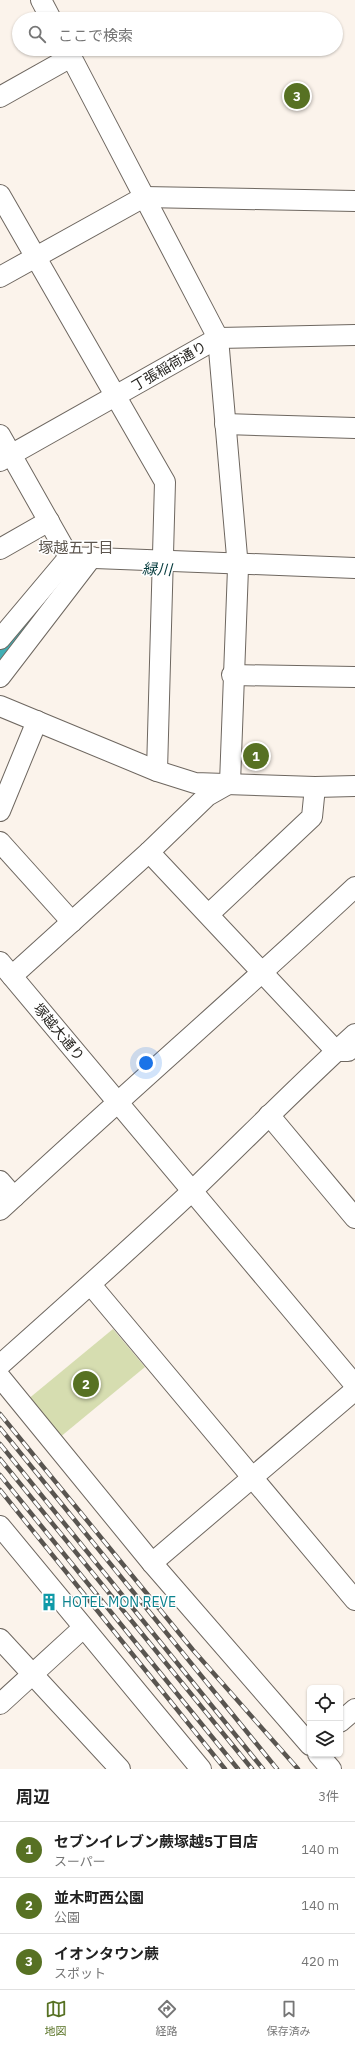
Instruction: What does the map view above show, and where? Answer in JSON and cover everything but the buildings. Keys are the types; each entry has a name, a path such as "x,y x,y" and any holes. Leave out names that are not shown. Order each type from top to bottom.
{"street":[{"path":"41,0 47,12"},
{"path":"0,97 64,56"},
{"path":"71,56 218,338 237,571 232,675 230,783"},
{"path":"0,194 165,482 157,771"},
{"path":"0,277 144,197 355,201"},
{"name":"丁張稲荷通り","path":"6,458 218,338 355,335"},
{"path":"225,424 355,428"},
{"path":"0,435 6,458 49,521 70,557 88,563 162,565 237,571 355,568"},
{"path":"0,549 49,521"},
{"path":"0,639 70,557"},
{"path":"0,676 88,563"},
{"path":"232,675 355,677"},
{"path":"0,706 157,771 195,783 315,787 355,786"},
{"path":"0,810 37,721"},
{"path":"6,969 72,922 207,796 230,783"},
{"path":"209,914 312,817 315,787"},
{"path":"0,842 72,922"},
{"path":"148,852 263,972 345,1051"},
{"path":"0,1181 7,1204 117,1101 263,972 355,887"},
{"name":"塚越大通り","path":"6,969 355,1384"},
{"path":"0,1365 91,1285 192,1191 268,1115 345,1051 355,1034"},
{"path":"268,1115 355,1218"},
{"path":"91,1285 252,1479 355,1600"},
{"path":"0,1377 152,1563 307,1742"},
{"path":"152,1563 355,1390"},
{"path":"0,1526 201,1769"},
{"path":"0,1704 83,1628"},
{"path":"0,1638 120,1769"},
{"path":"341,1721 355,1709"},
{"path":"321,1757 331,1769"}],"green space":[{"path":"113,1329 145,1367 59,1438 27,1400"}],"waterway":[{"name":"緑川","path":"0,655 71,571"}],"railway":[{"path":"0,1414 193,1650 298,1769"},
{"path":"0,1428 277,1769"},
{"path":"0,1444 263,1769"},
{"path":"0,1459 252,1769"},
{"path":"0,1475 238,1769"},
{"path":"0,1490 225,1769"}],"place":[{"name":"イオンタウン蕨","path":"297,96"},
{"name":"セブンイレブン蕨塚越5丁目店","path":"256,756"},
{"name":"並木町西公園","path":"86,1384"},
{"name":"HOTEL MON REVE","path":"49,1602"}],"district":[{"name":"塚越五丁目","path":"76,547"}]}
